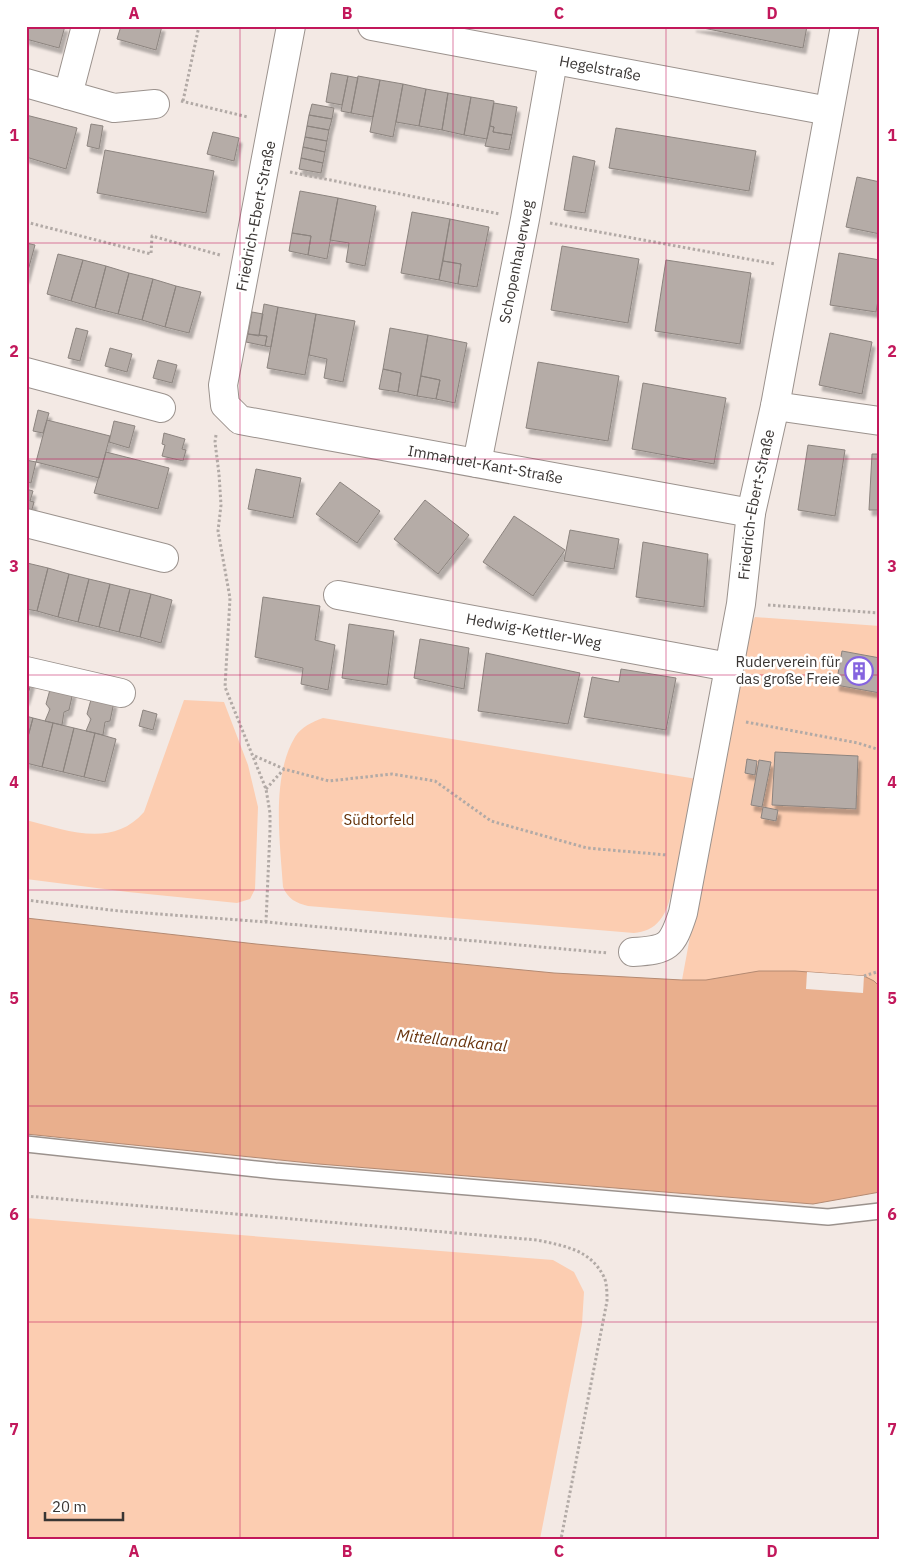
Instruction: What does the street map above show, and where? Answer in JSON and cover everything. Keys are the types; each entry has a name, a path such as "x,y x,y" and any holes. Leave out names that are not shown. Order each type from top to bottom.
{"street":[{"path":"68,95 86,26"},
{"name":"Friedrich-Ebert-Straße","path":"225,405 223,385 248,262 291,26"},
{"name":"Hegelstraße","path":"372,26 829,111"},
{"name":"Friedrich-Ebert-Straße","path":"633,952 656,951 670,943 678,930 683,913 741,604 751,513 775,406 845,26"},
{"name":"Schopenhauerweg","path":"477,463 525,218 553,61"},
{"path":"26,83 114,108 155,104"},
{"path":"26,372 161,408"},
{"name":"Immanuel-Kant-Straße","path":"225,405 240,420 751,513"},
{"path":"775,406 880,421"},
{"path":"26,523 164,558"},
{"name":"Hedwig-Kettler-Weg","path":"338,595 729,667"},
{"path":"26,671 121,693"}],"lane":[{"path":"26,1144 275,1171 828,1217 880,1210"}],"path":[{"path":"183,101 199,26"},
{"path":"155,104 183,101 273,123"},
{"path":"26,222 151,254 152,236 248,262"},
{"path":"225,405 214,442 220,474 221,505 218,531 230,598 225,687 266,789 270,822 266,922"},
{"path":"741,604 880,612"},
{"path":"719,716 880,750"},
{"path":"254,756 284,769 329,781 392,774 436,781 491,821 587,848 694,857"},
{"path":"266,789 284,769"},
{"path":"26,900 119,911 266,922 601,953 633,952"},
{"path":"864,976 880,971"},
{"path":"26,1196 537,1240 574,1248 591,1259 605,1278 608,1301 561,1539"}],"green space":[{"path":"755,617 880,626 880,994 682,980 746,634"},
{"path":"184,700 224,702 248,765 258,807 255,889 250,899 237,903 26,879 26,820 72,832 103,833 118,830 131,823 144,812"},
{"name":"Südtorfeld","path":"323,718 697,779 687,830 666,911 651,928 634,933 308,906 296,902 287,895 283,887 279,830 280,790 287,753 297,733 307,725"},
{"path":"26,1218 553,1260 574,1272 584,1292 582,1324 540,1539 26,1539"}],"water":[{"name":"Mittellandkanal","path":"26,918 256,944 554,973 682,980 706,980 759,971 795,971 864,976 874,981 880,987 880,1192 813,1204 319,1164 26,1134"}],"pier":[{"path":"807,972 864,976 863,993 806,989"}],"building":[{"path":"26,26 65,26 59,48 26,39"},
{"path":"121,26 162,26 156,50 117,39"},
{"path":"693,26 807,26 803,48"},
{"path":"331,73 348,76 342,105 326,102"},
{"path":"348,76 358,78 351,113 341,111"},
{"path":"358,76 380,80 373,117 351,113"},
{"path":"380,80 403,84 393,137 370,132"},
{"path":"403,84 426,89 419,126 396,122"},
{"path":"426,89 448,93 442,130 419,126"},
{"path":"448,93 471,97 464,135 442,130"},
{"path":"471,97 494,101 487,139 464,135"},
{"path":"494,103 517,107 512,135 493,132 494,127 490,126"},
{"path":"312,104 334,108 332,119 309,115"},
{"path":"26,115 77,128 66,169 26,157"},
{"path":"309,115 332,119 329,130 307,126"},
{"path":"91,124 103,126 99,149 87,146"},
{"path":"307,126 329,130 327,141 305,137"},
{"path":"490,126 494,127 493,132 512,135 509,150 485,146"},
{"path":"616,128 756,151 749,191 609,168"},
{"path":"213,132 239,138 234,161 207,154"},
{"path":"305,137 327,141 325,152 303,147"},
{"path":"303,147 325,152 323,163 301,158"},
{"path":"105,150 214,171 206,213 97,193"},
{"path":"573,156 595,161 585,213 564,210"},
{"path":"301,158 323,163 321,173 299,169"},
{"path":"857,177 880,182 880,234 846,227"},
{"path":"300,191 338,198 327,259 308,255 311,236 292,233"},
{"path":"338,198 376,206 365,266 346,262 349,243 330,240"},
{"path":"412,212 450,219 439,280 401,273"},
{"path":"450,219 489,227 477,287 458,284 461,264 443,261"},
{"path":"292,233 311,236 308,255 289,251"},
{"path":"26,243 35,245 26,278"},
{"path":"562,246 639,259 628,323 551,310"},
{"path":"839,253 880,260 880,289 876,312 830,305"},
{"path":"58,254 83,260 71,301 47,294"},
{"path":"83,260 106,266 95,308 71,301"},
{"path":"666,260 751,273 740,344 655,331"},
{"path":"443,261 461,264 458,284 439,280"},
{"path":"106,266 129,273 118,314 95,308"},
{"path":"129,273 153,279 142,320 118,314"},
{"path":"153,279 176,286 165,327 142,320"},
{"path":"176,286 201,292 189,333 165,327"},
{"path":"264,304 278,307 271,347 265,346 267,336 259,335"},
{"path":"278,307 316,314 305,375 267,368"},
{"path":"252,312 263,314 259,336 248,334"},
{"path":"316,314 355,321 343,382 324,378 327,359 309,355"},
{"path":"76,328 88,331 80,361 68,358"},
{"path":"390,328 428,335 417,396 398,392 401,373 383,369"},
{"path":"830,333 872,342 862,394 819,385"},
{"path":"248,334 267,336 265,346 246,342"},
{"path":"428,335 467,343 455,403 436,399 440,380 421,376"},
{"path":"110,348 132,354 127,372 105,366"},
{"path":"158,360 177,365 172,383 153,378"},
{"path":"538,362 619,376 608,441 526,428"},
{"path":"383,369 401,373 398,392 379,389"},
{"path":"421,376 440,380 436,399 417,396"},
{"path":"643,383 726,398 714,464 632,449"},
{"path":"38,410 49,413 43,433 33,431"},
{"path":"47,420 110,436 99,478 36,462"},
{"path":"114,421 135,426 129,448 109,442"},
{"path":"164,433 185,439 182,449 186,450 183,461 162,456 165,445 162,444"},
{"path":"808,445 845,450 835,516 798,510"},
{"path":"106,452 169,468 158,509 94,493"},
{"path":"872,454 880,454 880,510 869,510"},
{"path":"26,460 36,462 31,483 26,482"},
{"path":"256,469 301,478 293,518 248,509"},
{"path":"340,482 380,511 357,543 316,514"},
{"path":"26,489 33,491 30,501 34,502 31,513 26,512"},
{"path":"425,500 469,535 438,574 394,539"},
{"path":"514,516 565,550 533,596 483,562"},
{"path":"570,530 619,539 614,569 564,561"},
{"path":"643,542 708,554 704,607 636,597"},
{"path":"27,563 48,568 37,611 26,609"},
{"path":"48,568 69,574 58,617 37,611"},
{"path":"69,574 89,579 78,622 58,617"},
{"path":"89,579 110,584 99,627 78,622"},
{"path":"110,584 130,589 119,632 99,627"},
{"path":"130,589 151,594 140,637 119,632"},
{"path":"151,594 172,600 161,643 140,637"},
{"path":"263,597 320,606 315,640 335,645 328,690 301,684 303,668 255,657"},
{"path":"349,624 394,631 387,685 342,678"},
{"path":"420,639 469,648 464,689 414,678"},
{"name":"Ruderverein für das große Freie","path":"842,651 880,658 880,693 836,685"},
{"path":"486,653 580,673 568,724 478,711"},
{"path":"621,669 676,678 666,730 584,717 592,677 619,682"},
{"path":"26,680 32,681 26,700"},
{"path":"51,686 73,692 69,710 64,712 62,725 45,721 50,709 46,704"},
{"path":"92,696 114,702 110,721 105,722 103,735 86,731 91,719 87,714"},
{"path":"143,710 157,714 153,730 139,726"},
{"path":"26,716 33,718 26,744"},
{"path":"33,718 53,723 42,767 26,763 26,744"},
{"path":"53,723 74,728 63,772 42,767"},
{"path":"74,728 95,733 84,777 63,772"},
{"path":"95,733 116,739 105,782 84,777"},
{"path":"775,752 858,756 856,809 772,805"},
{"path":"747,759 757,761 755,775 745,773"},
{"path":"759,760 771,762 762,807 751,805"},
{"path":"763,807 778,810 776,821 761,818"}],"place":[{"name":"Ruderverein für das große Freie","path":"859,671"}]}
